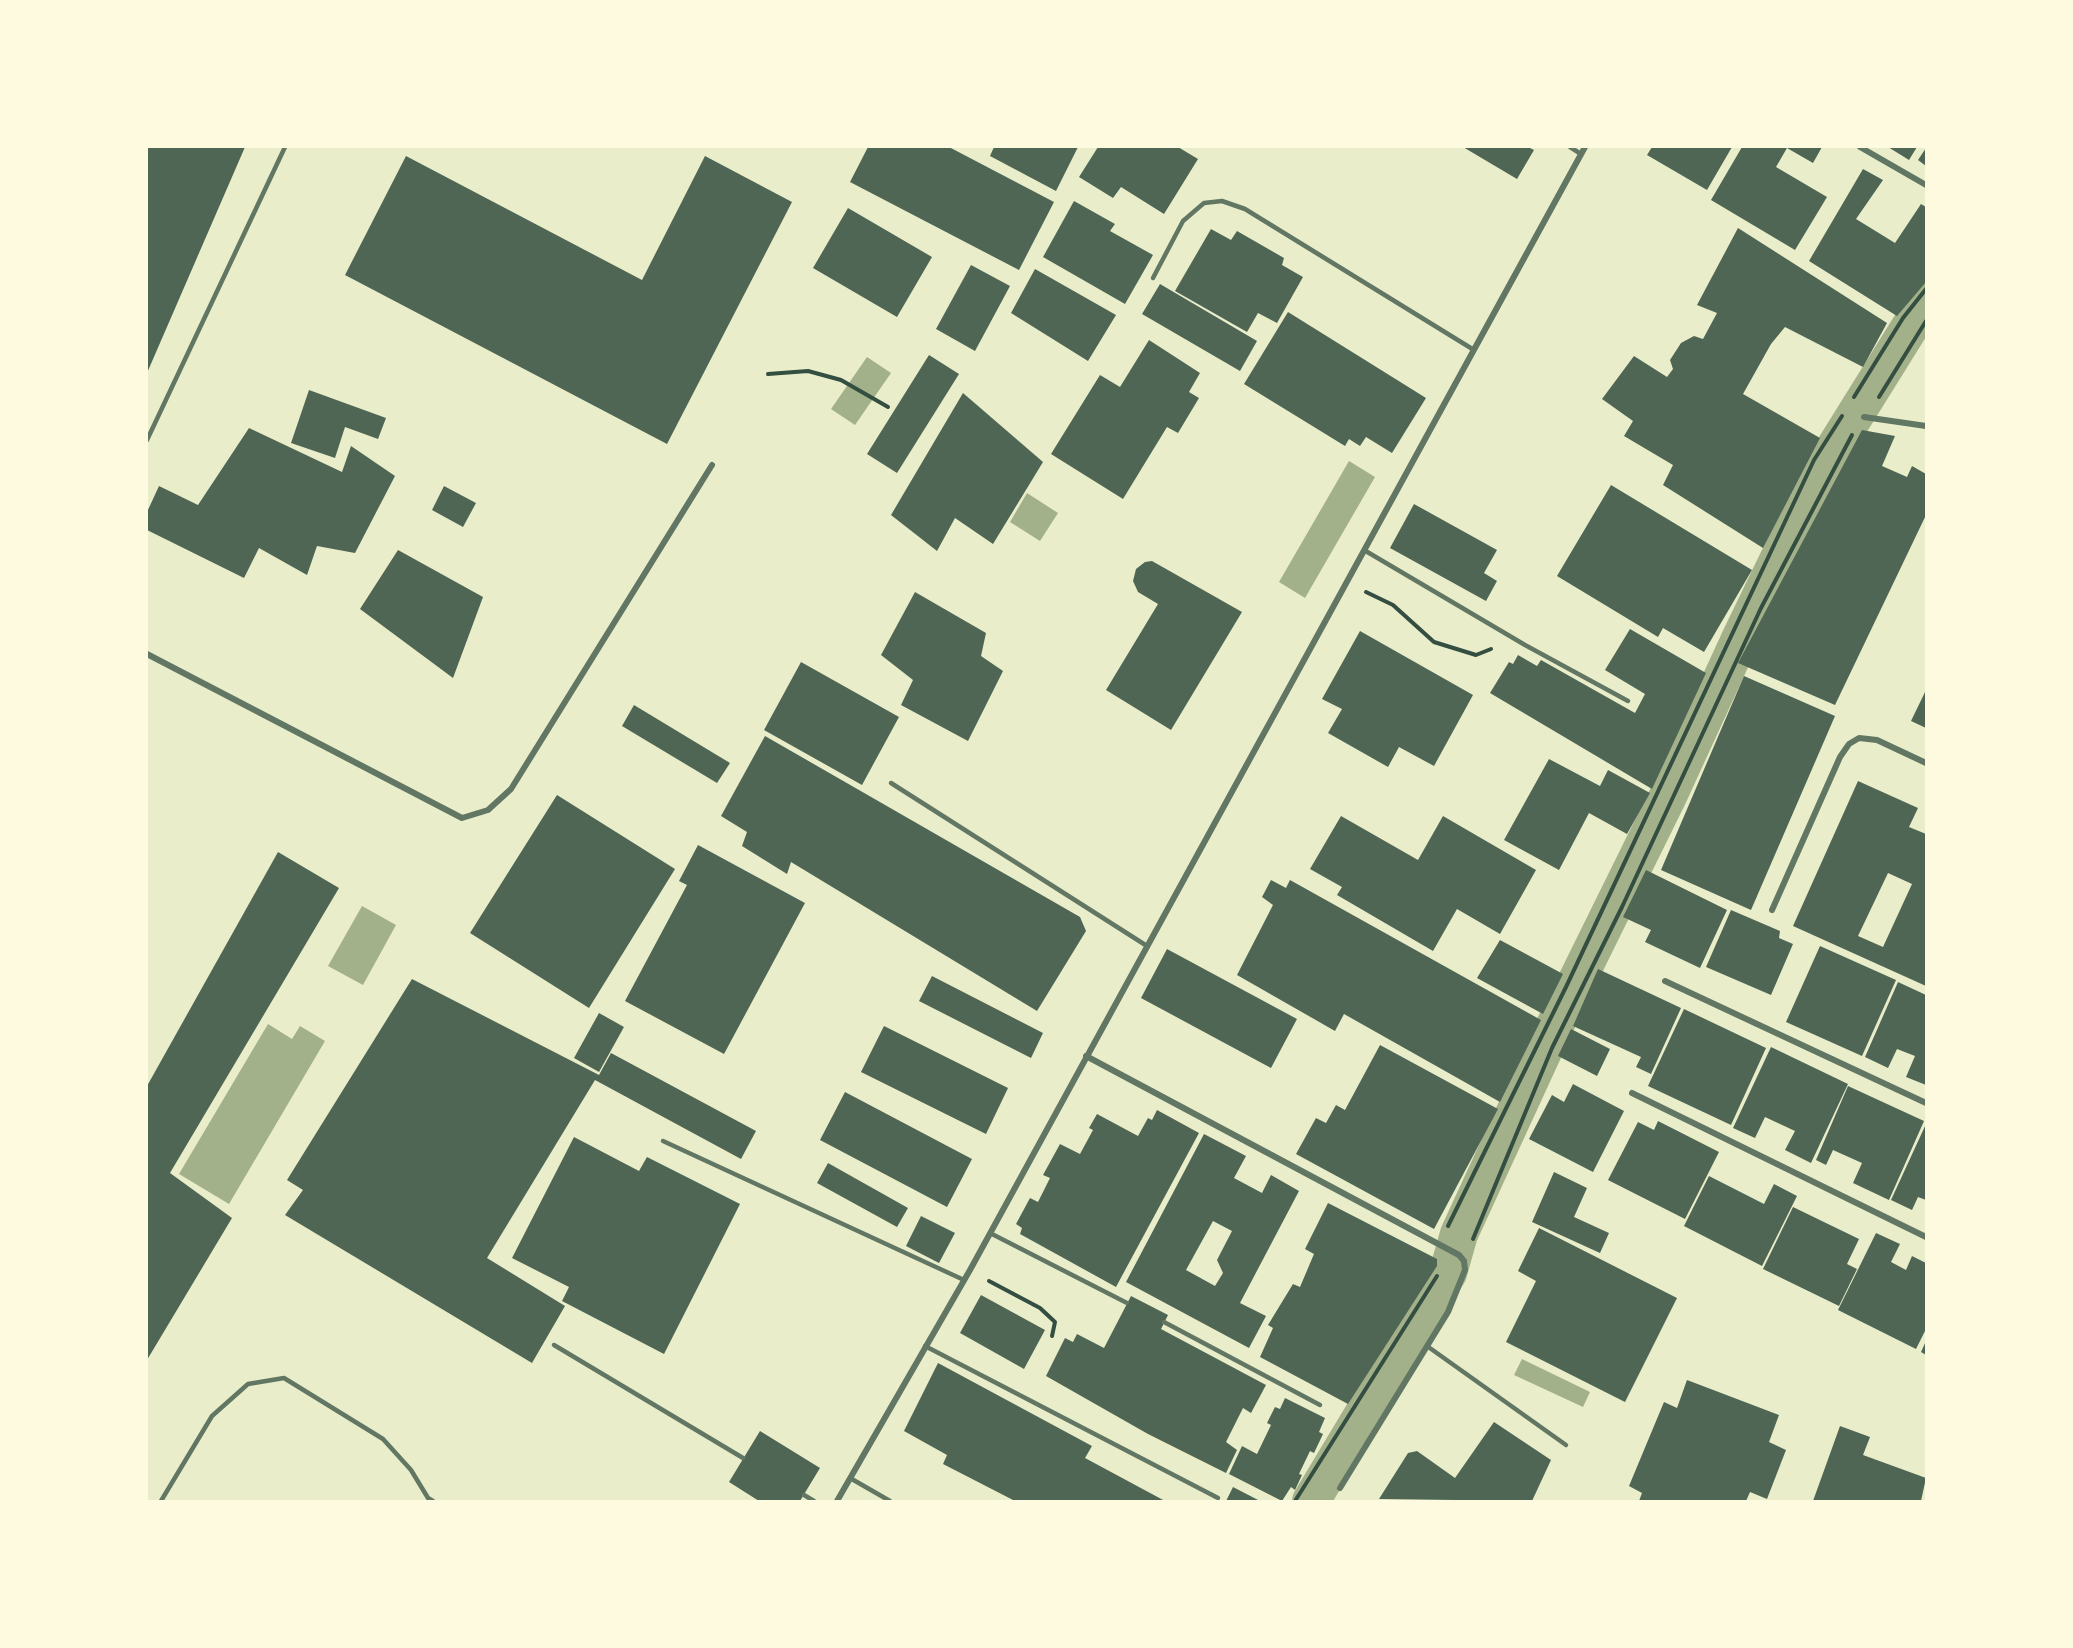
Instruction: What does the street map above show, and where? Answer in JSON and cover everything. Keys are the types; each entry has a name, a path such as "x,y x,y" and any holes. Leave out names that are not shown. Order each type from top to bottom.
{"street":[{"path":"837,1501 970,1270 1585,147"},
{"path":"1860,147 1926,185"},
{"path":"1864,417 1926,426"},
{"path":"147,654 462,818 488,810 511,789 712,465"},
{"path":"1772,910 1840,757 1850,744 1859,738 1877,740 1926,763"},
{"path":"1665,981 1926,1103"},
{"path":"1086,1056 1459,1255 1464,1261 1465,1270 1448,1312 1340,1488"},
{"path":"1632,1093 1926,1237"}],"lane":[{"path":"147,440 285,147"},
{"path":"1570,147 1581,154"},
{"path":"1153,278 1183,221 1204,203 1222,201 1245,209 1474,350"},
{"path":"1364,550 1518,640 1628,700"},
{"path":"891,783 1147,946"},
{"path":"663,1141 964,1280"},
{"path":"990,1233 1127,1303"},
{"path":"1164,1322 1320,1405"},
{"path":"554,1345 743,1458"},
{"path":"925,1346 1218,1498"},
{"path":"1427,1346 1566,1445"},
{"path":"161,1501 212,1416 248,1384 284,1378 383,1439 411,1470 428,1498 433,1501"},
{"path":"850,1478 890,1501"},
{"path":"804,1495 814,1501"}],"path":[{"path":"1852,401 1903,318 1926,289"},
{"path":"1464,1261 1552,1048 1631,887 1761,608 1845,444 1926,321"},
{"path":"768,374 808,370 841,380 888,407"},
{"path":"1295,1501 1444,1265 1447,1249 1446,1230 1576,967 1814,460 1846,410"},
{"path":"1346,583 1393,605 1434,642 1476,655 1518,640"},
{"path":"970,1270 1040,1308 1055,1322 1052,1336"}],"shaded area":[{"path":"867,357 891,373 855,425 831,409"},
{"path":"1349,461 1375,477 1305,598 1279,582"},
{"path":"1027,493 1058,513 1040,541 1010,522"},
{"path":"362,906 396,925 363,985 328,966"},
{"path":"268,1024 292,1039 300,1026 325,1041 229,1204 179,1174"},
{"path":"1522,1359 1590,1392 1583,1407 1514,1375"}],"building":[{"path":"147,147 245,147 147,373"},
{"path":"868,147 949,147 1054,202 1019,270 850,182"},
{"path":"994,147 1078,147 1056,191 990,156"},
{"path":"1098,147 1178,147 1198,159 1164,214 1121,187 1113,198 1079,177"},
{"path":"1463,147 1528,147 1534,150 1517,179"},
{"path":"1652,147 1732,147 1707,190 1647,155"},
{"path":"1742,147 1822,147 1813,163 1787,148 1776,167 1827,197 1795,250 1711,200"},
{"path":"1888,147 1917,147 1909,160"},
{"path":"1926,148 1926,166 1918,160"},
{"path":"406,156 642,280 705,156 792,202 667,444 345,275"},
{"path":"1863,169 1883,180 1856,219 1895,243 1921,204 1926,207 1926,282 1897,316 1809,261"},
{"path":"1074,201 1115,224 1110,231 1153,255 1125,304 1043,257"},
{"path":"848,208 932,257 897,317 813,268"},
{"path":"1738,228 1887,323 1863,367 1785,327 1771,344 1743,394 1820,438 1763,548 1663,485 1673,465 1624,436 1633,421 1602,399 1634,356 1667,377 1673,369 1670,360 1681,343 1694,336 1703,339 1717,313 1697,305"},
{"path":"1211,229 1231,240 1237,231 1284,258 1282,265 1303,277 1277,323 1258,313 1247,332 1175,291"},
{"path":"971,265 1010,286 975,351 936,329"},
{"path":"1035,269 1116,315 1088,361 1011,313"},
{"path":"1160,284 1257,341 1240,371 1142,314"},
{"path":"1288,312 1426,398 1392,453 1366,437 1360,446 1349,439 1345,446 1244,384"},
{"path":"1149,340 1200,373 1189,392 1199,398 1178,433 1167,427 1123,499 1051,454 1100,375 1120,387"},
{"path":"929,355 959,374 897,473 867,454"},
{"path":"309,390 386,418 378,439 345,427 335,458 291,443"},
{"path":"963,393 1043,462 993,544 955,518 937,551 891,515"},
{"path":"249,428 342,472 351,446 395,476 355,553 317,546 307,575 259,548 244,578 147,530 147,512 159,486 198,505"},
{"path":"1862,430 1895,436 1882,466 1907,477 1912,466 1926,474 1926,515 1835,705 1738,663"},
{"path":"1611,485 1752,570 1704,652 1663,628 1658,637 1557,576"},
{"path":"444,486 476,503 463,527 432,510"},
{"path":"1414,504 1497,550 1484,573 1497,581 1486,601 1390,548"},
{"path":"398,550 483,597 453,678 360,609"},
{"path":"1152,561 1242,612 1171,730 1106,690 1158,604 1138,592 1133,581 1136,569 1145,562"},
{"path":"915,592 986,633 981,656 1003,671 968,741 901,705 913,680 881,655"},
{"path":"1630,629 1706,673 1652,789 1490,693 1509,662 1513,664 1518,655 1537,666 1541,660 1635,713 1645,694 1605,670"},
{"path":"1360,631 1473,695 1434,766 1399,747 1388,767 1328,733 1342,709 1322,699"},
{"path":"801,662 899,717 862,785 764,730"},
{"path":"1744,676 1835,716 1751,910 1661,870"},
{"path":"1926,690 1926,728 1911,721"},
{"path":"634,705 730,763 717,783 622,726"},
{"path":"765,736 1080,917 1086,931 1037,1011 791,862 787,874 742,846 747,832 721,816"},
{"path":"1549,759 1600,786 1608,770 1650,793 1627,834 1589,813 1559,870 1504,840"},
{"path":"1858,781 1918,808 1909,827 1926,834 1926,986 1793,926","holes":["1888,873 1912,884 1883,947 1858,936"]},
{"path":"557,795 675,869 589,1008 470,933"},
{"path":"1341,816 1418,860 1443,816 1536,870 1500,934 1457,909 1433,951 1337,895 1342,887 1310,869"},
{"path":"698,845 805,903 724,1054 625,1001 687,885 679,881"},
{"path":"278,852 339,888 170,1173 232,1218 147,1360 147,1086"},
{"path":"1646,870 1727,910 1700,968 1645,942 1651,930 1623,917"},
{"path":"1271,880 1286,888 1290,880 1541,1020 1500,1102 1344,1014 1335,1031 1237,975 1273,905 1262,897"},
{"path":"1731,910 1780,931 1779,938 1793,944 1771,995 1706,967"},
{"path":"1500,940 1563,974 1543,1014 1477,978"},
{"path":"1820,946 1896,980 1862,1056 1786,1022"},
{"path":"1167,949 1297,1019 1271,1068 1141,998"},
{"path":"1598,969 1681,1008 1651,1074 1636,1067 1641,1057 1573,1026"},
{"path":"932,976 1043,1033 1031,1058 919,1001"},
{"path":"412,979 599,1075 611,1053 756,1131 741,1159 595,1080 487,1258 565,1306 532,1363 285,1215 303,1190 287,1180"},
{"path":"1898,982 1926,995 1926,1085 1906,1077 1915,1056 1897,1049 1888,1068 1865,1057"},
{"path":"1684,1009 1766,1048 1731,1125 1648,1086"},
{"path":"599,1013 624,1027 599,1072 574,1058"},
{"path":"884,1026 1008,1088 986,1134 861,1072"},
{"path":"1571,1029 1610,1049 1597,1076 1558,1056"},
{"path":"1380,1045 1498,1109 1434,1229 1296,1154 1316,1118 1326,1123 1336,1105 1345,1110"},
{"path":"1771,1047 1848,1084 1811,1163 1785,1150 1795,1131 1765,1117 1755,1138 1733,1128"},
{"path":"1573,1084 1624,1111 1593,1172 1529,1139 1552,1095 1564,1102"},
{"path":"1848,1086 1924,1121 1889,1200 1853,1183 1862,1163 1833,1150 1826,1165 1816,1160"},
{"path":"845,1092 972,1159 947,1207 820,1140"},
{"path":"1157,1110 1199,1133 1116,1287 1020,1234 1022,1228 1016,1224 1030,1198 1038,1202 1050,1178 1043,1175 1060,1144 1080,1154 1093,1130 1089,1128 1097,1114 1138,1136 1148,1118 1152,1120"},
{"path":"1658,1121 1719,1152 1685,1219 1608,1180 1638,1122 1654,1130"},
{"path":"1926,1124 1926,1200 1918,1197 1912,1210 1891,1200"},
{"path":"1204,1134 1246,1156 1234,1178 1262,1193 1271,1175 1299,1191 1240,1303 1266,1316 1249,1348 1126,1282","holes":["1213,1221 1232,1231 1217,1260 1223,1273 1215,1286 1186,1270"]},
{"path":"574,1137 639,1171 647,1157 740,1204 664,1354 562,1301 569,1287 512,1258"},
{"path":"828,1163 908,1208 897,1227 817,1183"},
{"path":"1554,1172 1587,1188 1574,1217 1609,1233 1600,1253 1532,1222"},
{"path":"1709,1176 1764,1204 1774,1184 1797,1196 1762,1266 1684,1226"},
{"path":"1328,1203 1437,1259 1437,1266 1348,1404 1260,1357 1273,1328 1268,1325 1293,1284 1300,1287 1314,1254 1305,1249"},
{"path":"1793,1207 1859,1239 1847,1264 1857,1269 1839,1306 1763,1269"},
{"path":"921,1216 955,1233 939,1263 906,1246"},
{"path":"1539,1228 1677,1298 1625,1402 1506,1342 1536,1281 1518,1271"},
{"path":"1876,1233 1900,1244 1891,1262 1906,1270 1912,1256 1926,1263 1926,1329 1916,1349 1838,1310"},
{"path":"981,1295 1045,1330 1024,1369 960,1333"},
{"path":"1131,1296 1168,1315 1161,1329 1266,1385 1251,1413 1243,1408 1226,1442 1237,1450 1226,1473 1148,1434 1046,1376 1065,1338 1073,1342 1077,1334 1104,1348"},
{"path":"1926,1341 1926,1355 1921,1352"},
{"path":"938,1363 1092,1446 1085,1458 1165,1501 1015,1501 943,1464 947,1455 904,1431"},
{"path":"1687,1380 1779,1415 1769,1442 1786,1450 1767,1499 1750,1492 1746,1501 1639,1501 1642,1493 1629,1486 1664,1402 1677,1408"},
{"path":"1285,1398 1325,1418 1319,1432 1323,1434 1314,1453 1310,1451 1299,1474 1302,1475 1295,1490 1291,1487 1282,1501 1229,1474 1242,1446 1257,1454 1271,1425 1267,1423 1275,1407 1280,1409"},
{"path":"1494,1422 1551,1460 1532,1501 1379,1499 1408,1453 1417,1451 1455,1478"},
{"path":"1840,1426 1870,1437 1863,1455 1926,1478 1921,1501 1813,1501"},
{"path":"760,1431 820,1468 800,1501 759,1501 729,1482"},
{"path":"1233,1487 1260,1501 1226,1501"}],"waterway":[{"path":"1311,1501 1448,1273 1459,1234 1557,1021 1668,796 1824,465 1926,301"}]}
